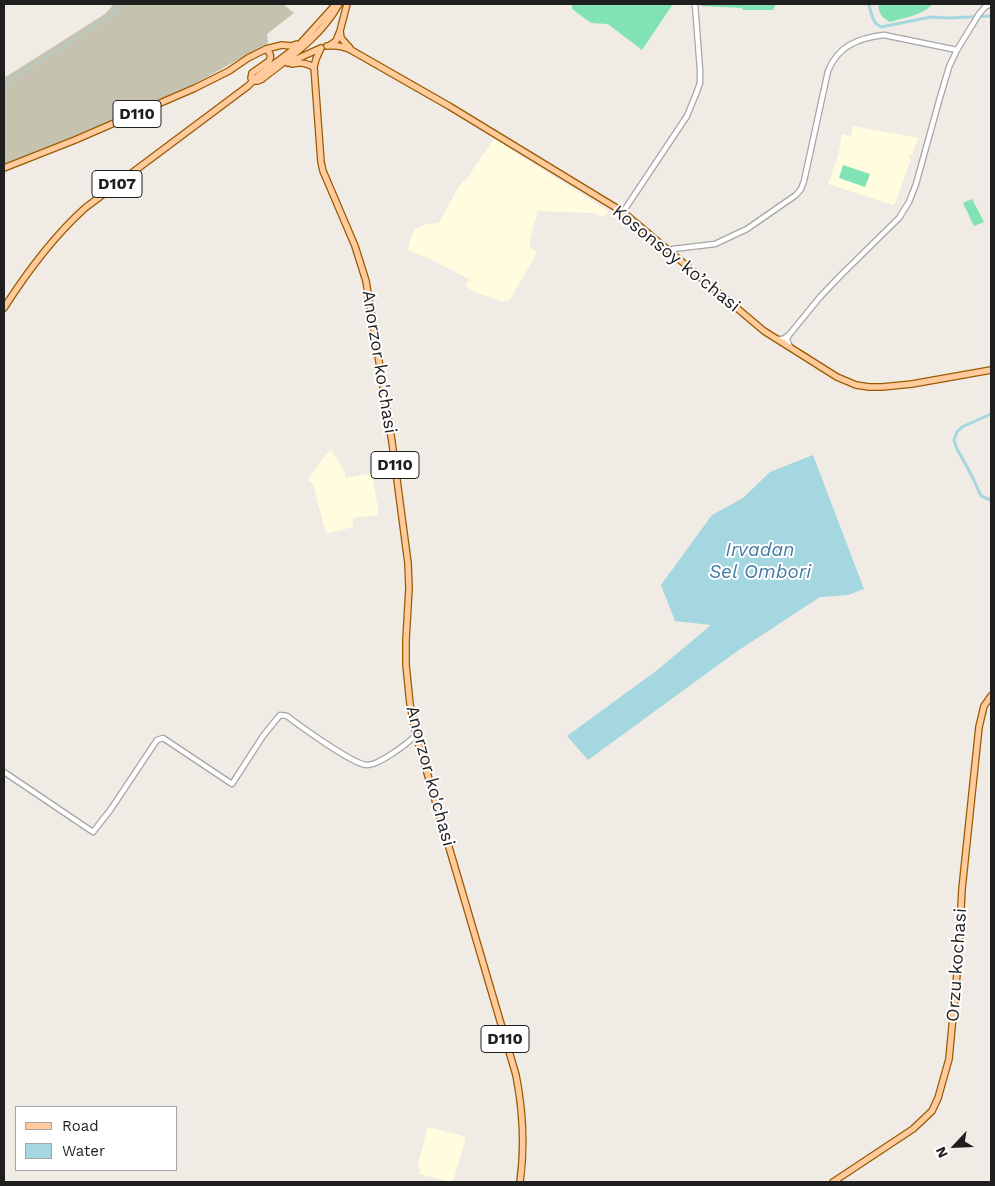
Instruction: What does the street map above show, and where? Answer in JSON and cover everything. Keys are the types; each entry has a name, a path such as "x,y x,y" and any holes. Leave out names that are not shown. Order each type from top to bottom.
{"main road":[{"path":"277,68 336,40 340,32 346,6 337,4"},
{"name":"D107","path":"4,308 17,287 67,224 85,208 304,40 337,4"},
{"name":"D107","path":"253,81 262,79 302,49 323,26 337,4"},
{"path":"340,32 341,38 351,50"},
{"name":"D110","path":"4,168 75,140 195,88 266,49 282,45 291,46 304,40"},
{"path":"324,47 335,45 351,50"},
{"name":"D110","path":"314,67 316,59 324,47"},
{"path":"253,81 251,78 252,73 269,61 270,55 266,49"},
{"name":"Kosonsoy ko’chasi","path":"351,50 449,106 623,212 758,327 831,374 865,386 882,387 991,370"},
{"path":"277,68 302,62 314,67"},
{"name":"Anorzor ko'chasi","path":"314,67 321,162 323,171 355,246 366,281 389,424 409,570 406,665 410,704 416,735 516,1075 524,1141 520,1182"},
{"name":"Orzu kochasi","path":"833,1182 913,1129 932,1111 938,1098 949,1059 958,963 962,889 979,727 984,706 991,696"}],"street":[{"path":"623,212 687,116 700,83 695,4"},
{"path":"776,339 783,339 789,335 820,297 899,218 909,202 916,184 949,67 979,14 991,4"},
{"path":"670,252 673,249 721,242 754,225 798,192 804,181 828,71 833,60 842,49 874,36 884,35 957,50"},
{"path":"789,335 788,342 791,348"},
{"path":"4,772 93,832 111,809 157,740 163,738 232,784 263,736 280,715 287,716 341,753 365,765 376,763 399,749 416,735"}],"shaded area":[{"path":"114,4 283,4 294,13 267,34 268,43 178,93 4,164 4,78 105,14"},
{"path":"853,126 918,138 912,155 910,155 909,158 911,159 893,205 828,184 838,156 842,134 851,136"},
{"path":"494,139 608,211 604,217 593,213 538,211 530,239 530,247 537,253 509,301 506,300 504,302 475,292 465,286 469,279 408,250 416,227 418,229 422,225 439,223 455,193"},
{"path":"331,450 344,470 346,478 372,473 379,515 353,518 353,527 326,534 313,484 308,480"},
{"path":"428,1127 466,1137 453,1182 419,1174 420,1168 417,1167"}],"green space":[{"path":"572,4 673,4 642,50 608,24 591,23 572,9"},
{"path":"701,4 776,4 773,10 743,10 742,8 701,6"},
{"path":"879,4 932,4 924,11 890,22 881,15"},
{"path":"843,165 870,174 865,187 839,178"},
{"path":"972,199 984,222 974,226 963,203"}],"water":[{"name":"Irvadan Sel Ombori","path":"813,455 864,589 848,595 820,597 736,652 588,760 567,736 656,671 711,625 675,621 661,585 712,515 743,498 770,472"}],"waterway":[{"path":"4,84 111,16 120,4"},
{"path":"870,4 874,21 881,27 931,17 991,16"},
{"path":"991,414 962,427 957,432 954,440 981,496 991,500"}]}
